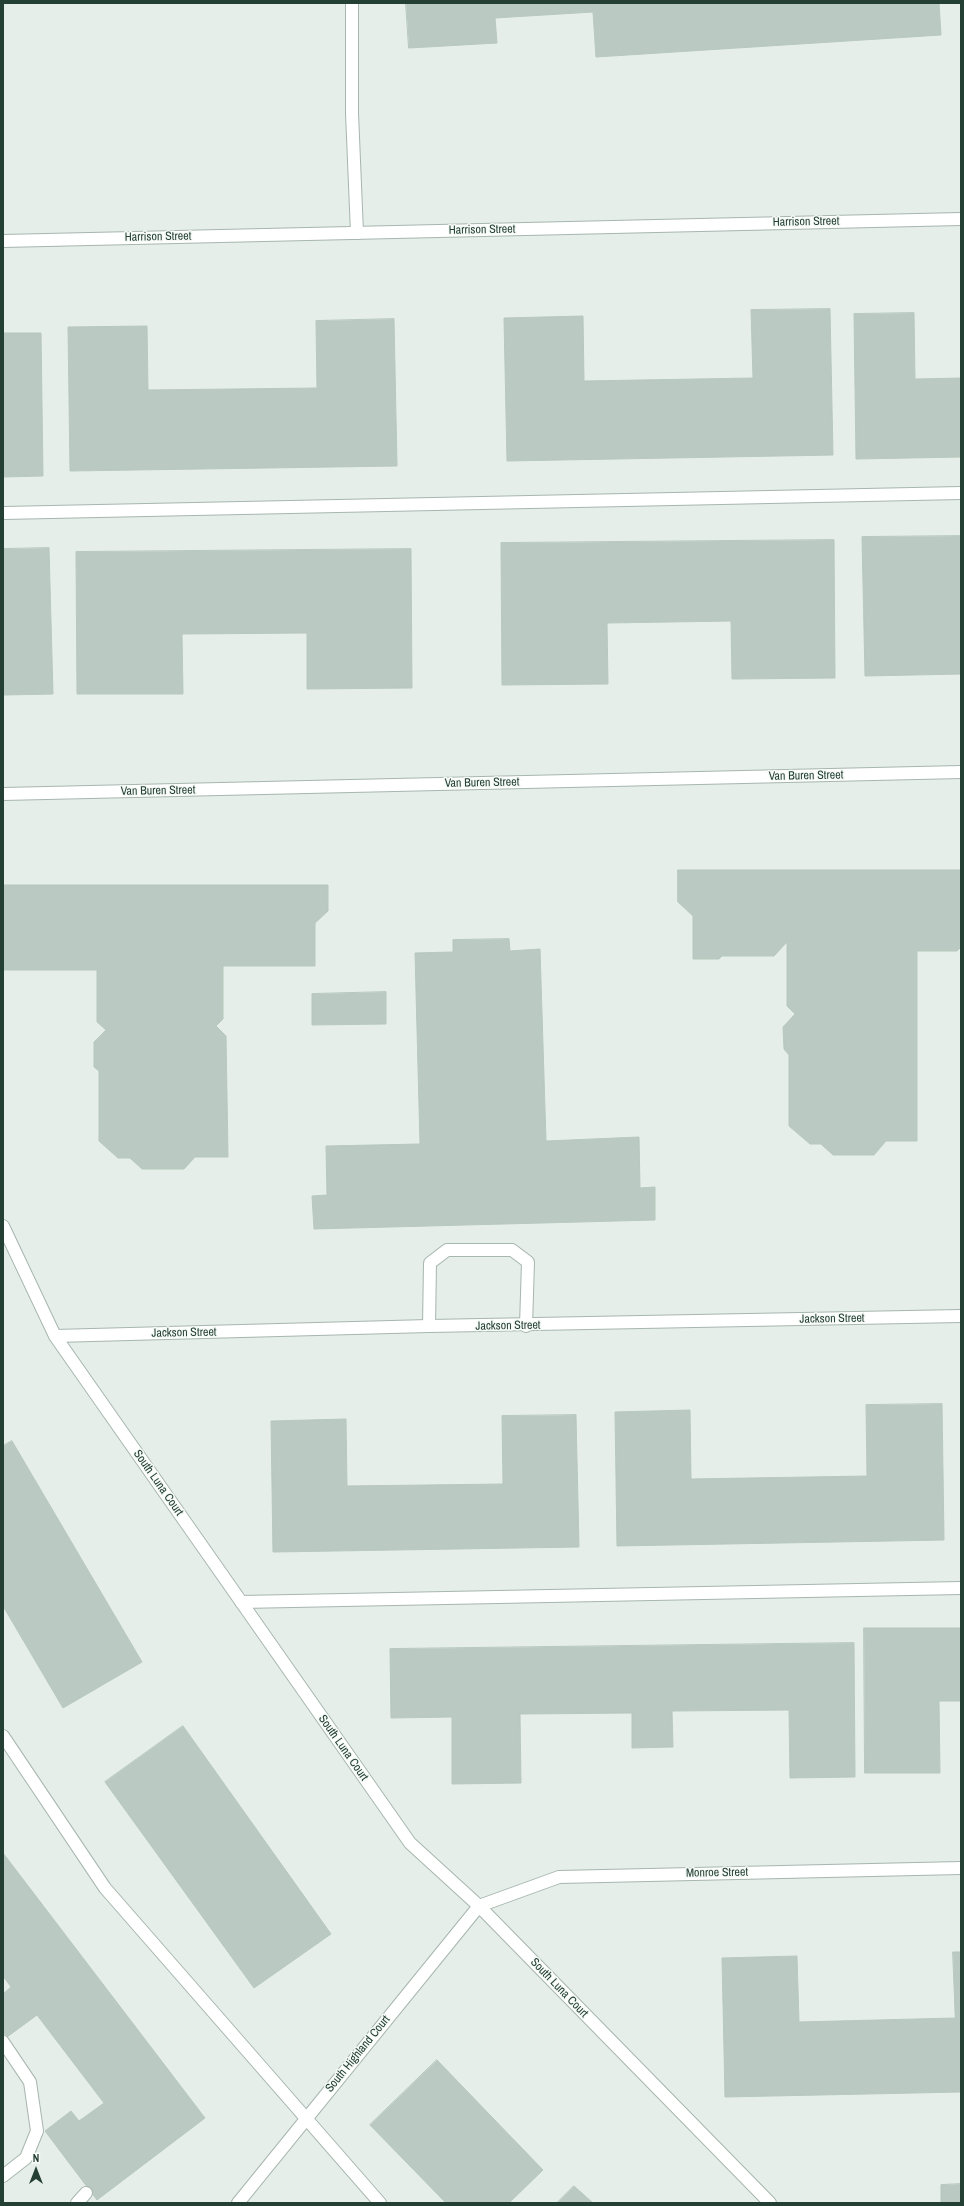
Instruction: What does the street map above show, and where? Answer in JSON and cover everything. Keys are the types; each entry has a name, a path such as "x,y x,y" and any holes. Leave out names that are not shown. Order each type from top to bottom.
{"street":[{"path":"352,3 352,113 356,232"},
{"name":"Harrison Street","path":"3,241 961,218"},
{"path":"3,513 961,493"},
{"name":"Van Buren Street","path":"3,794 961,772"},
{"name":"South Luna Court","path":"3,1226 55,1336 410,1843 479,1906 770,2203"},
{"path":"429,1326 430,1263 447,1250 512,1250 528,1262 526,1326"},
{"name":"Jackson Street","path":"55,1336 429,1326 526,1326 961,1316"},
{"path":"241,1602 961,1588"},
{"path":"3,1736 105,1888 307,2117 380,2203"},
{"name":"Monroe Street","path":"479,1906 558,1877 961,1868"},
{"name":"South Highland Court","path":"238,2203 479,1906"},
{"path":"3,2042 30,2082 37,2130 26,2158 3,2176"},
{"path":"76,2203 86,2193"}],"building":[{"path":"406,3 939,3 941,35 596,57 593,12 495,18 497,43 409,48"},
{"path":"830,309 833,455 507,461 504,318 583,316 584,381 753,378 751,310"},
{"path":"914,313 915,379 961,378 961,457 856,459 854,314"},
{"path":"394,319 397,466 70,471 68,327 147,326 148,390 317,388 316,321"},
{"path":"3,333 41,333 43,476 3,477"},
{"path":"961,536 961,674 865,676 862,537"},
{"path":"834,540 835,678 732,679 731,621 607,623 608,684 502,685 501,543"},
{"path":"49,548 53,694 3,695 3,549"},
{"path":"411,549 412,688 307,689 307,633 182,634 183,694 77,694 76,552"},
{"path":"678,870 961,870 961,947 957,951 917,951 917,1141 886,1141 874,1155 833,1155 821,1144 810,1144 789,1126 789,1055 784,1049 783,1027 795,1014 787,1006 787,942 774,956 722,956 719,959 693,959 693,916 678,902"},
{"path":"3,885 328,885 328,911 315,923 315,966 223,966 223,1019 216,1026 226,1036 228,1157 195,1157 184,1169 142,1169 130,1158 118,1158 99,1141 99,1071 94,1067 94,1042 106,1030 97,1022 97,970 3,970"},
{"path":"509,939 510,951 540,949 546,1141 639,1137 640,1188 655,1187 655,1220 314,1229 312,1196 327,1195 326,1146 420,1144 415,953 453,952 453,940"},
{"path":"386,992 386,1024 312,1025 312,994"},
{"path":"942,1404 944,1540 617,1546 615,1412 690,1410 691,1479 867,1476 866,1405"},
{"path":"576,1415 579,1547 273,1552 271,1421 346,1419 347,1486 503,1484 502,1416"},
{"path":"12,1441 142,1662 63,1708 3,1606 3,1446"},
{"path":"864,1628 961,1628 961,1701 939,1701 940,1773 865,1773"},
{"path":"854,1643 855,1777 790,1778 789,1710 672,1711 673,1747 632,1748 632,1713 520,1714 521,1783 452,1784 452,1717 391,1718 390,1649"},
{"path":"183,1726 331,1934 254,1988 105,1782"},
{"path":"3,1853 205,2118 97,2200 45,2131 71,2111 79,2121 104,2103 37,2015 7,2037 3,2032 3,1994 11,1987 3,1976"},
{"path":"953,1952 961,1952 961,2092 725,2097 722,1958 797,1956 799,2022 955,2018"},
{"path":"437,2060 543,2170 509,2203 446,2203 370,2125"},
{"path":"961,2184 961,2203 941,2203 941,2185"},
{"path":"574,2186 593,2203 557,2203"}]}
